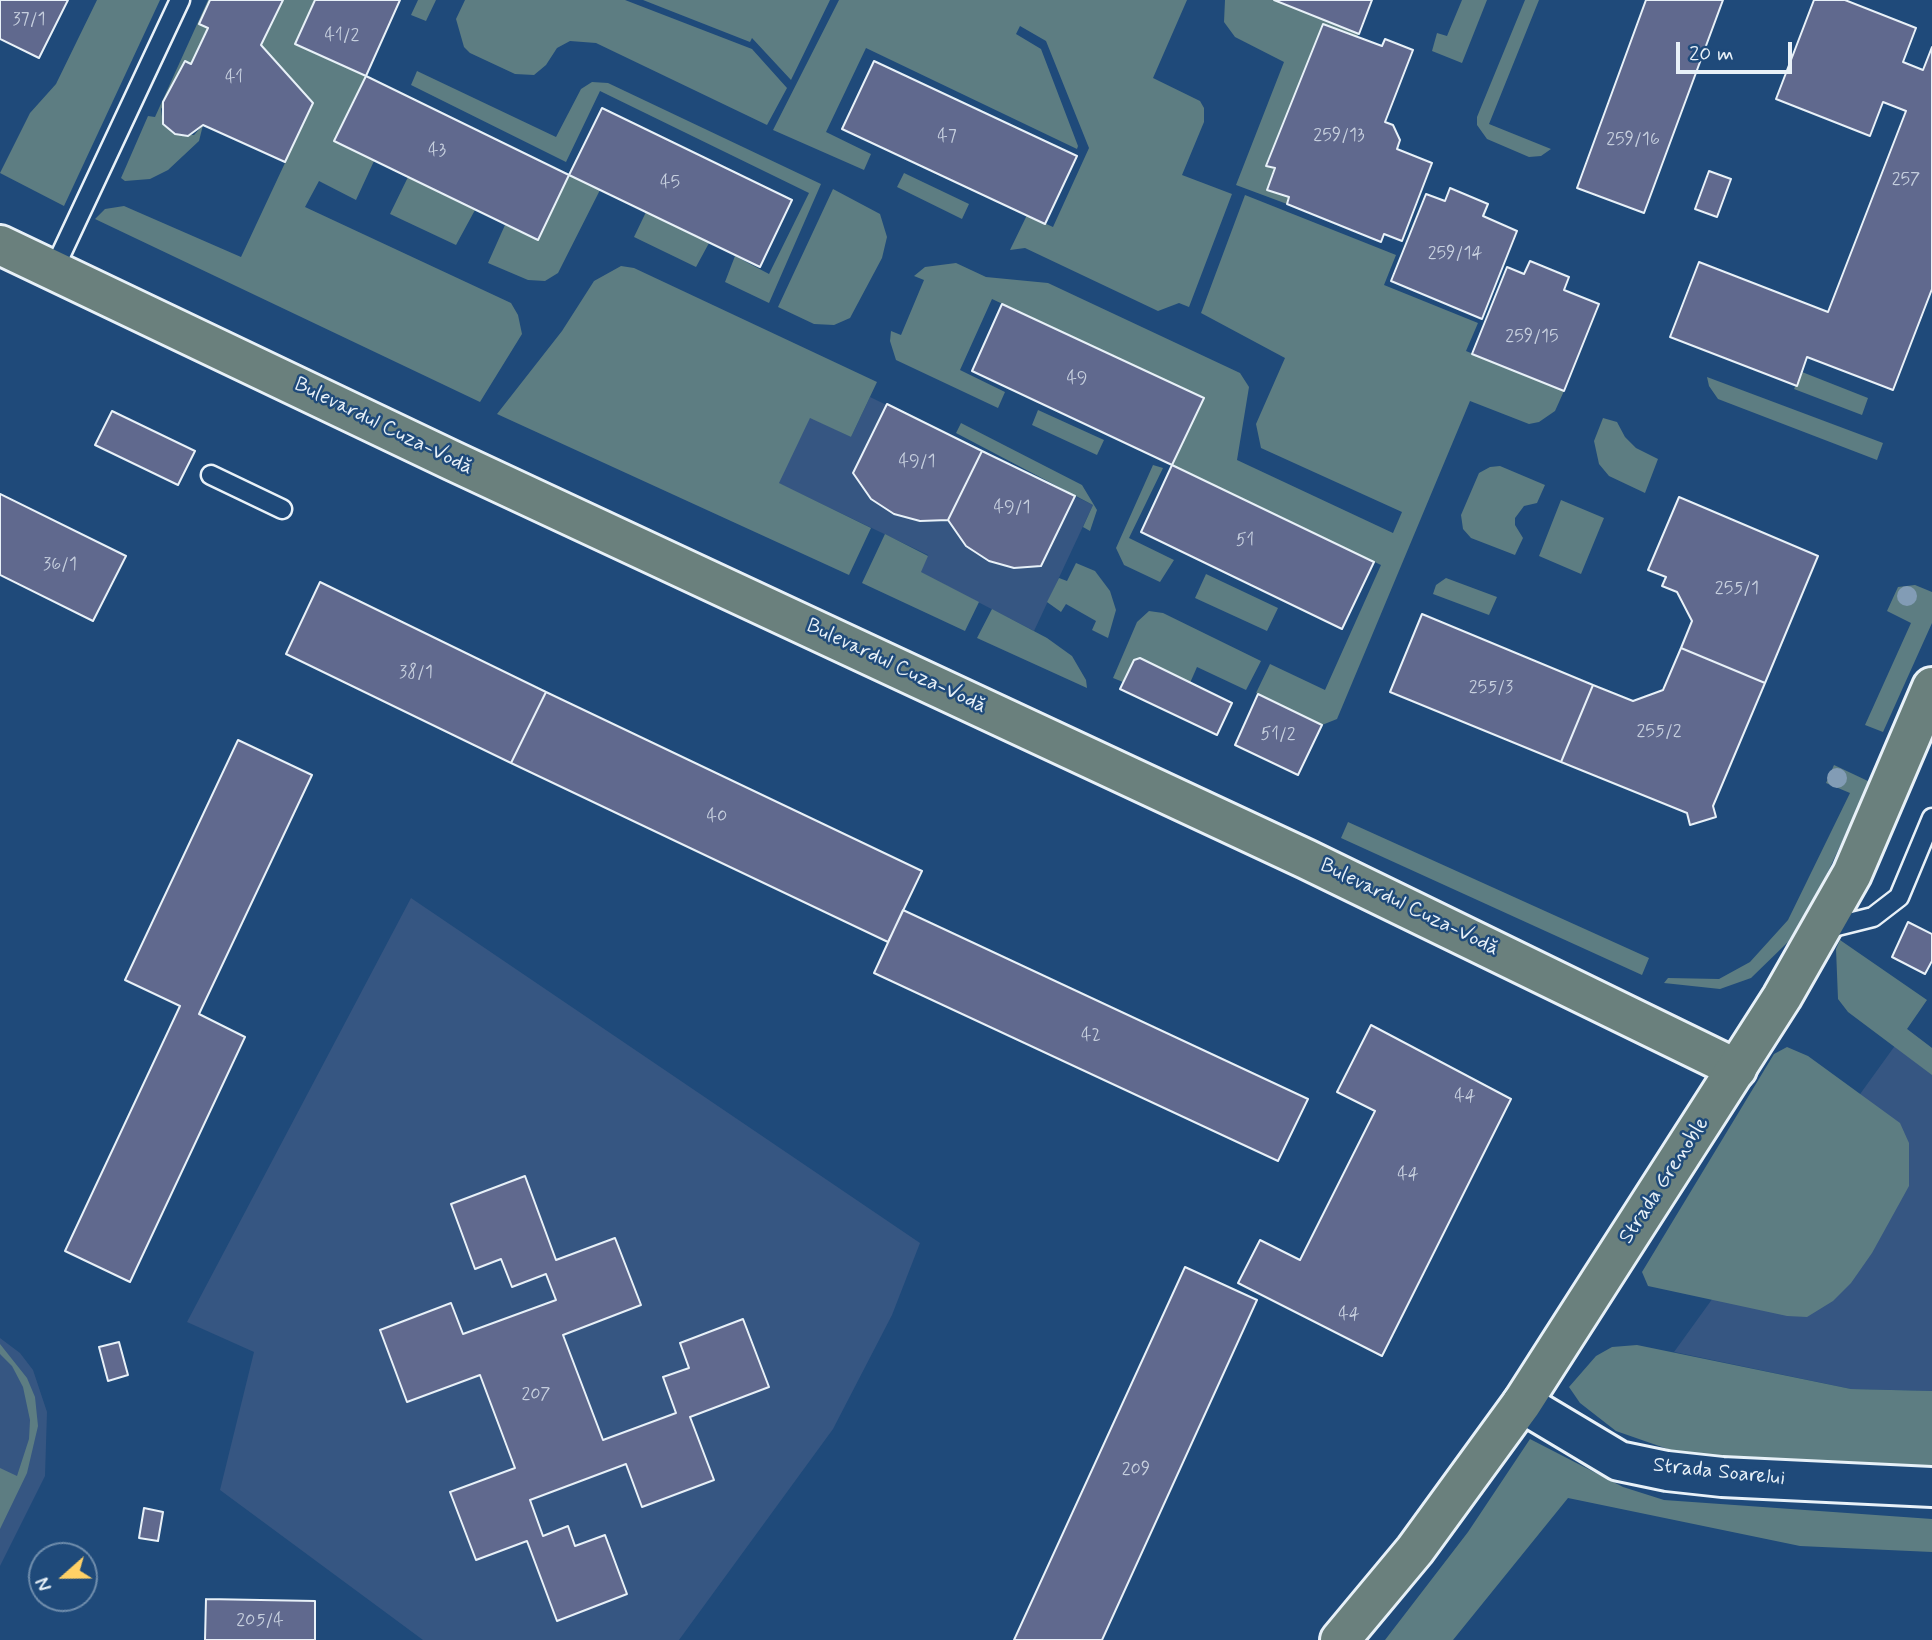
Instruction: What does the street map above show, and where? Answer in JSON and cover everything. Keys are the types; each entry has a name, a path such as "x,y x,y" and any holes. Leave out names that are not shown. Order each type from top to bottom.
{"main road":[{"name":"Bulevardul Cuza-Vodă","path":"0,245 453,461 1402,904 1737,1069"},
{"name":"Strada Grenoble","path":"1340,1640 1415,1550 1522,1404 1737,1069 1821,930 1872,831 1932,687"}],"street":[{"name":"Strada Soarelui","path":"1522,1404 1619,1461 1667,1472 1932,1487"}],"lane":[{"path":"54,269 180,0"},
{"path":"211,475 282,509"},
{"path":"1821,930 1873,916 1899,897 1932,818"}],"shaded area":[{"path":"870,397 1093,505 1034,631 920,572 928,555 778,483 810,417 851,437"},
{"path":"411,898 920,1243 892,1315 833,1429 679,1640 423,1640 220,1490 254,1352 187,1322"},
{"path":"1907,1029 1932,1048 1932,1391 1851,1389 1674,1352"},
{"path":"0,1338 20,1353 33,1370 47,1412 45,1476 0,1566"}],"green space":[{"path":"97,0 160,0 64,206 0,173 30,113 56,84"},
{"path":"208,0 199,24 208,28 191,64 161,109 163,124 175,134 194,135 203,125 199,141 168,170 150,179 125,181 121,178 148,116 155,117"},
{"path":"283,0 315,0 295,44 366,76 335,141 374,161 356,200 319,181 305,207 511,303 518,315 522,334 480,402 95,219 105,209 124,206 241,257 313,103 261,45"},
{"path":"418,0 436,0 426,21 411,15"},
{"path":"465,0 625,0 752,49 787,88 767,125 596,43 570,41 557,48 546,65 534,75 515,74 470,53 464,47 456,19"},
{"path":"643,0 830,0 791,80 752,38 750,42"},
{"path":"839,0 1187,0 1153,78 1200,101 1204,108 1204,122 1182,175 1232,194 1189,307 1179,303 1158,311 1025,248 1010,250 1027,215 1053,227 1089,148 1046,41 1020,26 1016,34 1041,49 1077,149 866,48 826,132 871,154 864,170 773,130"},
{"path":"1225,0 1274,0 1359,34 1267,166 1275,168 1268,190 1289,197 1287,204 1236,185 1284,62 1235,37 1224,22"},
{"path":"1462,0 1487,0 1462,63 1432,51 1437,33 1447,36"},
{"path":"1525,0 1539,0 1489,124 1551,149 1541,156 1529,157 1487,139 1477,125 1477,117"},
{"path":"417,71 556,137 581,89 592,82 608,83 821,184 769,303 725,282 735,256 769,274 809,193 600,91 566,162 411,85"},
{"path":"904,173 969,204 962,219 897,187"},
{"path":"569,175 600,190 558,273 545,281 528,280 488,263 505,225 538,240"},
{"path":"408,177 475,210 456,245 390,214"},
{"path":"833,189 880,214 887,237 882,258 850,318 834,325 814,324 778,307"},
{"path":"1245,195 1396,255 1384,285 1478,323 1466,351 1564,391 1555,411 1539,422 1529,424 1470,401 1337,719 1322,725 1256,693 1270,664 1325,690 1381,565 1172,465 1204,398 992,299 960,370 1005,392 998,408 896,360 890,341 891,331 901,335 924,280 914,276 925,267 956,263 986,277 1048,283 1240,373 1249,387 1237,460 1393,533 1402,512 1261,448 1256,424 1285,358 1201,313"},
{"path":"646,212 709,243 696,267 634,237"},
{"path":"621,266 634,268 877,382 851,437 810,418 779,483 871,528 849,575 497,414 562,331 594,281"},
{"path":"1802,372 1868,398 1862,415 1794,389"},
{"path":"1707,377 1883,443 1877,460 1718,399 1709,386"},
{"path":"1038,410 1104,440 1097,455 1032,425"},
{"path":"1603,418 1617,422 1625,437 1636,448 1658,459 1645,493 1609,476 1599,464 1594,441"},
{"path":"961,423 1082,485 1097,510 1090,531 1083,527 1093,505 956,433"},
{"path":"1153,465 1163,468 1129,538 1174,560 1160,582 1124,565 1116,548"},
{"path":"1500,466 1545,485 1537,503 1524,506 1515,518 1515,525 1523,538 1515,555 1471,538 1463,529 1461,515 1479,473 1490,467"},
{"path":"1561,500 1604,518 1581,574 1539,556"},
{"path":"885,534 928,556 921,572 979,602 965,631 862,583"},
{"path":"1076,563 1095,571 1110,591 1116,610 1108,638 1092,630 1096,621 1066,604 1061,612 1047,602 1059,578 1067,581"},
{"path":"1206,574 1278,608 1267,631 1195,598"},
{"path":"1446,578 1497,597 1489,615 1433,594 1436,585"},
{"path":"1915,585 1932,592 1932,623 1883,732 1865,725 1911,623 1887,611 1898,587"},
{"path":"992,609 1047,638 1072,656 1086,680 1087,688 977,638"},
{"path":"1149,611 1163,613 1261,661 1246,690 1197,667 1190,683 1140,659 1134,660 1123,682 1113,678 1137,622"},
{"path":"1834,765 1870,782 1818,893 1788,942 1751,978 1720,989 1664,983 1668,978 1719,979 1750,962 1788,920 1850,793 1826,783"},
{"path":"1348,822 1649,958 1642,975 1341,838"},
{"path":"1840,940 1927,1000 1907,1029 1932,1048 1932,1075 1848,1012 1838,999 1836,949"},
{"path":"1787,1047 1808,1056 1900,1123 1909,1143 1909,1186 1872,1253 1851,1283 1833,1301 1807,1317 1787,1316 1648,1286 1642,1272 1774,1054"},
{"path":"0,1344 27,1378 35,1397 38,1426 27,1473 0,1529 0,1468 17,1476 29,1439 30,1420 23,1387 12,1366 0,1354"},
{"path":"1637,1345 1851,1389 1932,1391 1932,1473 1682,1454 1616,1431 1580,1403 1569,1387 1596,1356 1612,1347"},
{"path":"1530,1439 1623,1487 1664,1500 1932,1519 1932,1552 1800,1546 1568,1498 1453,1640 1385,1640 1468,1532"}],"building":[{"path":"0,0 68,0 39,58 0,39"},
{"path":"210,0 283,0 261,45 313,103 285,162 203,125 188,136 175,134 163,124 163,102 185,61 191,64 208,28 199,24"},
{"path":"315,0 400,0 366,76 295,44"},
{"path":"1274,0 1372,0 1359,34"},
{"path":"1646,0 1723,0 1644,213 1577,188"},
{"path":"1814,0 1845,0 1916,28 1903,62 1923,70 1932,47 1932,289 1893,390 1807,357 1797,386 1670,337 1699,262 1828,312 1906,111 1883,102 1870,136 1776,99"},
{"path":"1323,24 1382,46 1385,39 1413,50 1385,122 1393,125 1400,140 1397,149 1432,163 1402,241 1384,234 1381,242 1287,204 1289,197 1267,190 1275,168 1266,166"},
{"path":"874,61 1077,156 1045,224 842,129"},
{"path":"366,76 569,175 538,240 334,141"},
{"path":"602,108 792,200 760,267 569,175"},
{"path":"1709,171 1731,179 1717,217 1695,209"},
{"path":"1450,188 1488,204 1483,216 1517,231 1482,319 1391,281 1426,194 1445,201"},
{"path":"1530,261 1569,277 1564,290 1599,304 1564,391 1472,354 1507,267 1524,274"},
{"path":"1002,304 1204,398 1172,465 972,371"},
{"path":"887,404 982,451 948,520 920,521 894,514 871,499 853,473"},
{"path":"112,411 195,451 178,485 95,445"},
{"path":"982,451 1075,496 1041,566 1014,568 989,561 966,546 948,520"},
{"path":"1172,465 1374,562 1342,629 1141,532"},
{"path":"0,494 126,556 93,621 0,575"},
{"path":"1679,497 1818,556 1765,683 1681,648 1692,621 1677,592 1662,586 1666,577 1648,570"},
{"path":"320,582 546,692 511,763 286,654"},
{"path":"1422,614 1593,685 1561,762 1390,692"},
{"path":"1681,648 1765,683 1713,806 1716,817 1690,825 1687,813 1561,762 1593,685 1633,701 1663,690"},
{"path":"1140,658 1232,703 1217,735 1120,689 1134,660"},
{"path":"546,692 922,871 888,942 511,763"},
{"path":"1258,694 1322,725 1298,775 1235,745"},
{"path":"238,740 312,775 199,1014 245,1037 130,1282 65,1251 180,1006 125,980"},
{"path":"903,910 1308,1099 1278,1161 874,973"},
{"path":"1908,922 1932,934 1932,961 1925,974 1892,957"},
{"path":"1371,1025 1511,1099 1382,1356 1238,1283 1260,1240 1300,1260 1375,1111 1337,1092"},
{"path":"525,1176 556,1260 615,1238 641,1305 563,1335 603,1440 676,1413 663,1377 689,1368 680,1343 743,1319 769,1387 690,1417 714,1480 642,1507 626,1464 530,1500 543,1536 568,1526 575,1546 605,1535 627,1594 557,1621 527,1541 476,1560 450,1492 515,1468 480,1375 407,1402 380,1330 451,1303 463,1334 556,1300 546,1274 512,1287 501,1259 475,1269 451,1204"},
{"path":"1185,1267 1257,1300 1102,1640 1014,1640"},
{"path":"119,1342 128,1375 108,1381 99,1347"},
{"path":"144,1508 163,1512 158,1541 139,1538"},
{"path":"206,1599 315,1601 315,1640 205,1640"}]}
